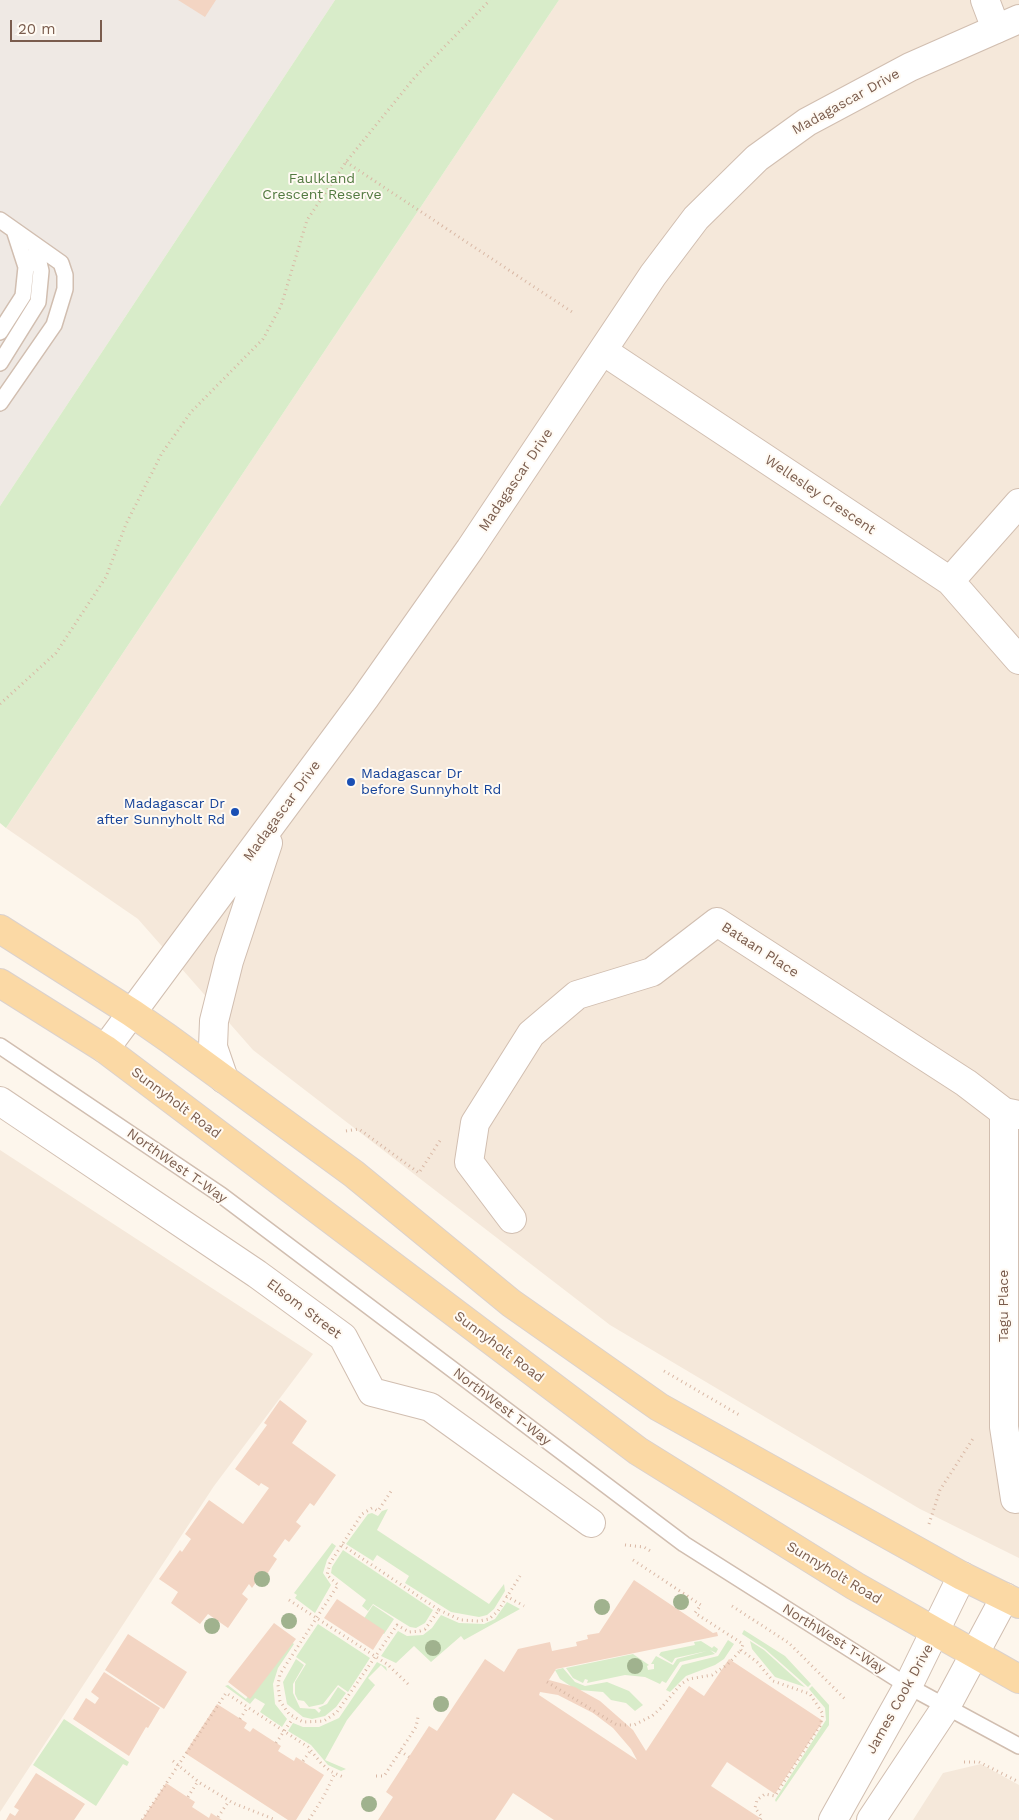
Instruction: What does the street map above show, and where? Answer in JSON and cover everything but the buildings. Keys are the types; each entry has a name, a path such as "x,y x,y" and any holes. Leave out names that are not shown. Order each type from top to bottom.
{"main road":[{"path":"0,928 132,1012 354,1174 511,1304 660,1407 962,1576 1012,1601"},
{"name":"Sunnyholt Road","path":"0,983 105,1049 638,1451 772,1536 936,1633 1019,1679"}],"street":[{"path":"985,0 1008,24"},
{"name":"Madagascar Drive","path":"105,1049 365,698 470,549 672,247 696,218 757,158 807,122 910,67 1008,24"},
{"name":"Wellesley Crescent","path":"603,351 950,581 1019,660"},
{"path":"950,581 1019,503"},
{"path":"224,1079 213,1047 214,1021 229,961 276,818"},
{"name":"Bataan Place","path":"512,1219 469,1162 475,1123 531,1034 577,995 652,972 717,922 1011,1113"},
{"name":"Elsom Street","path":"0,1101 257,1274 343,1337 372,1392 430,1407 590,1523"},
{"name":"Tagu Place","path":"1011,1113 1004,1427 1017,1501"},
{"name":"James Cook Drive","path":"833,1820 908,1686 936,1633 962,1576"},
{"path":"871,1820 946,1707 974,1654 1012,1601"}],"lane":[{"path":"0,220 61,263 65,275 66,289 54,325 0,403"},
{"path":"0,332 23,296 26,267 14,230"},
{"path":"0,363 38,302 41,271 35,245"},
{"name":"NorthWest T-Way","path":"0,1046 221,1195 684,1544 908,1686 1019,1746"}],"path":[{"path":"0,704 56,653 106,577 126,524 162,453 191,412 263,339 281,306 307,220 346,162 415,77 490,0"},
{"path":"346,162 572,312"},
{"path":"338,1132 359,1128 419,1174 455,1118 475,1123"},
{"path":"659,1369 748,1420"},
{"path":"929,1524 940,1490 976,1433 1004,1427"},
{"path":"392,1490 378,1511 372,1508 362,1514 327,1572 329,1578 338,1585 278,1680 280,1701 293,1718 303,1722 314,1723 334,1716 397,1625 409,1632 420,1631 425,1628 440,1610"},
{"path":"921,1520 937,1528"},
{"path":"342,1545 440,1610 461,1620 480,1621 489,1619 498,1610 520,1576"},
{"path":"547,1682 618,1725 634,1725 661,1708 681,1684 689,1679 712,1675 728,1664 740,1650 744,1644 695,1613 701,1605 633,1560"},
{"path":"506,1596 524,1606"},
{"path":"289,1600 387,1664 408,1684"},
{"path":"789,1643 847,1701"},
{"path":"740,1650 757,1662 773,1681 810,1694 823,1714 820,1726 775,1796 765,1794 757,1800 756,1808 762,1817 760,1820"},
{"path":"142,1820 226,1693 311,1750 321,1763 343,1777"},
{"path":"240,1719 247,1708"},
{"path":"376,1776 384,1776 416,1727 418,1717"},
{"path":"276,1743 293,1718"},
{"path":"303,1761 311,1750"},
{"path":"400,1751 409,1757"},
{"path":"173,1762 229,1801 276,1820"},
{"path":"964,1762 979,1762 1019,1782"},
{"path":"309,1820 324,1796 335,1773"},
{"path":"188,1797 198,1781"},
{"path":"218,1817 229,1801"}],"shaded area":[{"path":"0,0 335,0 0,506"},
{"path":"559,0 1019,0 1019,1558 920,1509 610,1325 253,1050 138,919 6,828"},
{"path":"0,1150 313,1354 214,1486 0,1812"},
{"path":"981,1764 1019,1785 1019,1820 913,1820 943,1773"}],"green space":[{"name":"Faulkland Crescent Reserve","path":"335,0 559,0 6,828 0,823 0,506"},
{"path":"388,1509 377,1530 489,1604 504,1584 505,1591 494,1609 487,1615 479,1617 451,1612 405,1583 409,1576 377,1555 373,1561 346,1544 368,1514 372,1513 378,1516 382,1511"},
{"path":"332,1543 336,1546 327,1560 323,1573 331,1585 315,1613 295,1598 297,1595 294,1593"},
{"path":"343,1550 433,1610 425,1623 416,1628 410,1627 373,1604 368,1611 362,1606 366,1600 331,1573 332,1567"},
{"path":"507,1602 520,1609 464,1640 461,1636 431,1662 414,1646 396,1663 381,1656 398,1631 407,1636 423,1635 432,1628 441,1615 459,1623 484,1624 495,1619"},
{"path":"373,1605 394,1619 384,1634 363,1620"},
{"path":"318,1624 370,1658 348,1692 338,1685 323,1704 309,1707 304,1701 298,1700 295,1694 295,1682 306,1664 296,1657"},
{"path":"744,1630 785,1656 811,1684 808,1687 765,1649 742,1634"},
{"path":"728,1640 734,1644 724,1659 715,1665 686,1676 670,1692 666,1690 682,1665 718,1656"},
{"path":"701,1641 712,1648 714,1646 718,1649 716,1653 710,1650 715,1654 680,1662 666,1683 662,1681 660,1684 645,1677 625,1675 587,1683 588,1680 585,1679 583,1683 573,1678 566,1668 633,1654 649,1665 647,1666 648,1670 654,1669 654,1664 651,1664 656,1656 673,1665 677,1659 707,1651 675,1658 672,1663 659,1655 661,1652 695,1645 694,1642"},
{"path":"750,1641 764,1650 805,1687 775,1677 752,1649"},
{"path":"291,1642 294,1644 278,1668 273,1684 275,1704 287,1719 282,1727 260,1712 265,1704 255,1698 250,1704 225,1686 228,1685 246,1699"},
{"path":"296,1659 304,1665 293,1684 293,1693 300,1708 315,1709 319,1713 321,1710 318,1708 327,1704 338,1687 346,1693 336,1707 325,1716 312,1719 303,1717 287,1704 283,1682"},
{"path":"377,1662 386,1667 387,1671 381,1665 368,1678 375,1685 347,1720 325,1760 346,1769 341,1771 328,1765 311,1745 288,1731 293,1723 303,1727 319,1727 339,1718"},
{"path":"563,1668 575,1682 585,1686 607,1682 629,1691 643,1705 635,1711 626,1703 611,1700 603,1692 579,1690 572,1687 560,1679 555,1670"},
{"path":"812,1686 829,1705 829,1725 776,1802 775,1800 826,1720 825,1708 809,1689"},
{"path":"64,1719 129,1762 127,1766 123,1764 96,1806 33,1765"}],"place":[{"name":"Madagascar Dr before Sunnyholt Rd","path":"351,782"},
{"name":"Madagascar Dr after Sunnyholt Rd","path":"235,812"}]}
